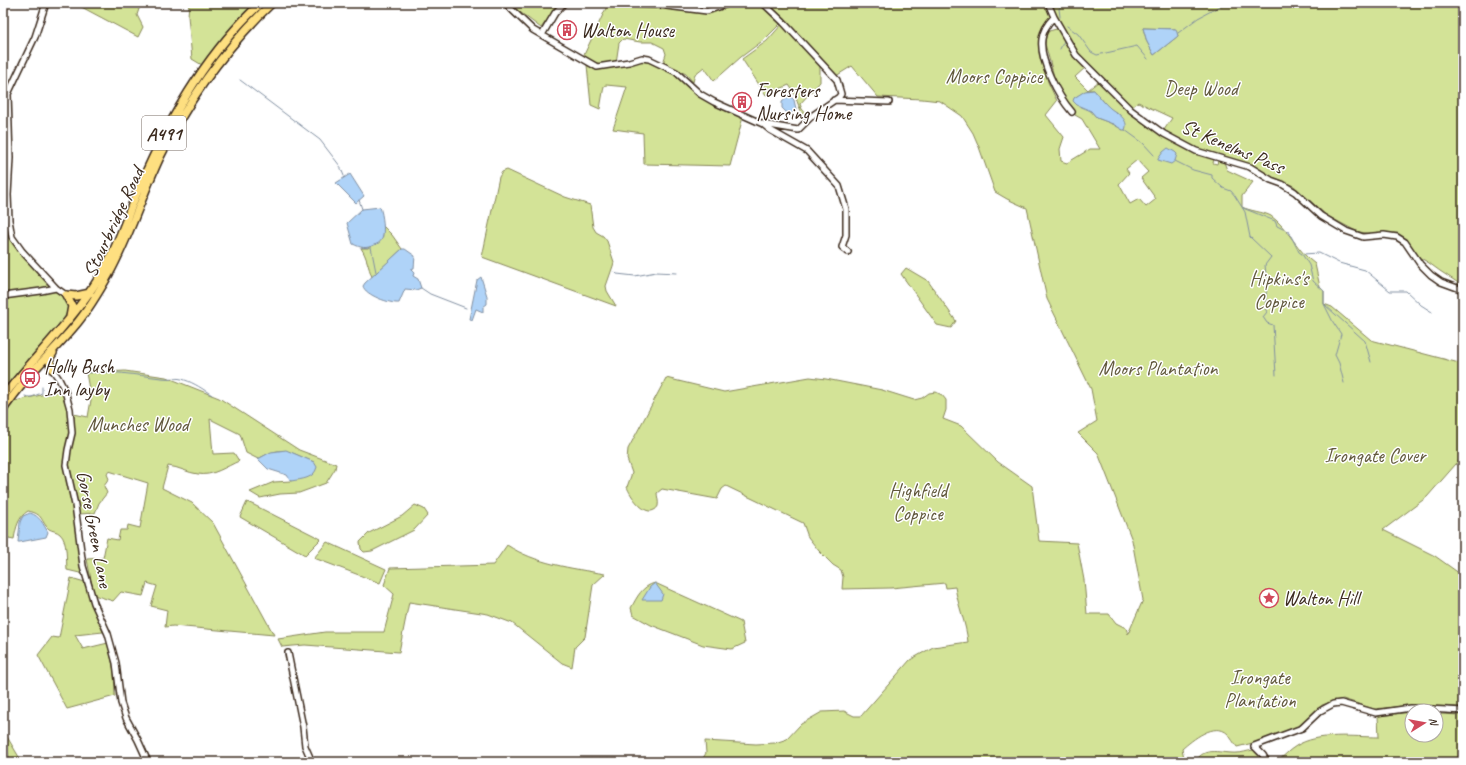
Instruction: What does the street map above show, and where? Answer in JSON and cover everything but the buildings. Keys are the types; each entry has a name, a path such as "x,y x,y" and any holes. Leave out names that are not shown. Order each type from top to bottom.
{"highway":[{"name":"Stourbridge Road","path":"3,396 69,321 90,293 108,262 142,181 179,106 205,67 226,40 262,3"},
{"name":"Stourbridge Road","path":"3,410 36,368 83,315 110,272 125,242 160,156 192,102 211,72 231,47 272,3"},
{"path":"66,295 76,296 90,293"},
{"path":"66,295 72,306 69,321"},
{"path":"36,368 41,367 52,369 49,359 55,348"}],"street":[{"path":"46,3 35,37 8,94 10,158 8,199 9,220 12,237 22,251 56,288 66,295"},
{"path":"506,3 509,8 533,30 597,67 629,62 642,58 649,59 676,72 700,94 710,100 763,124 798,130 813,115 841,94 837,80 783,22 762,3"},
{"path":"542,35 555,13 564,3"},
{"path":"608,3 658,5 707,11 730,3"},
{"name":"St Kenelms Pass","path":"1048,3 1054,17 1076,55 1131,110 1164,134 1196,151 1250,167 1271,180 1288,187 1321,216 1346,231 1363,237 1397,237 1408,246 1420,264 1431,276 1441,282 1463,290"},
{"path":"1054,17 1045,30 1042,38 1042,46 1050,77 1064,102 1072,112"},
{"path":"834,100 889,102"},
{"path":"763,124 770,130 807,151 839,186 846,209 846,234 842,246 848,252"},
{"path":"3,296 41,292 56,288"},
{"name":"Gorse Green Lane","path":"52,369 65,391 70,409 72,433 66,465 75,505 83,566 94,603 108,634 116,663 124,710 148,762"},
{"path":"288,653 303,727 305,746 312,762"},
{"path":"1267,762 1254,746 1302,728 1320,711 1333,704 1341,703 1376,713 1410,708 1463,710"}],"green space":[{"path":"74,3 141,3 137,15 143,27 138,37"},
{"path":"189,3 254,3 225,34 202,65 192,59 188,16"},
{"path":"508,3 560,3 541,28"},
{"path":"735,3 761,3 762,6 781,23 765,39 741,57 714,81 704,67 695,74 693,82 686,74 663,63 666,54 664,48 652,42 640,42 623,39 619,43 616,63 596,65 583,57 607,6 657,6 708,13"},
{"path":"766,3 1043,3 1051,18 1042,30 1039,38 1048,82 1057,101 1046,115 1064,137 1060,149 1061,161 1067,163 1090,149 1100,149 1082,119 1075,115 1072,108 1066,103 1055,80 1045,44 1046,36 1049,31 1060,28 1071,52 1086,67 1075,77 1088,90 1099,81 1158,132 1180,145 1214,159 1213,163 1217,164 1218,161 1224,162 1227,170 1253,182 1242,196 1242,207 1271,216 1283,227 1303,253 1315,264 1320,287 1324,291 1324,304 1332,307 1371,340 1463,364 1463,456 1427,497 1383,530 1435,556 1463,576 1463,707 1444,706 1444,703 1404,703 1404,706 1374,709 1343,699 1322,705 1300,725 1284,735 1237,747 1228,734 1223,731 1217,730 1204,733 1182,749 1185,762 701,762 706,753 705,741 756,744 775,743 787,739 801,724 822,712 844,711 854,716 861,716 910,660 933,647 968,642 966,628 955,587 946,588 945,583 891,588 842,589 843,577 841,570 833,565 819,551 808,537 803,523 726,486 722,489 717,499 662,489 657,493 658,506 656,509 650,511 646,510 638,504 627,487 632,473 627,459 628,449 666,378 724,392 810,377 882,390 914,400 922,398 929,393 936,392 942,395 946,400 946,410 943,419 961,426 998,462 1032,486 1039,541 1077,543 1084,580 1087,614 1109,614 1116,623 1126,628 1128,634 1143,600 1132,540 1098,453 1078,433 1097,421 1091,389 1047,299 1027,208 995,192 973,133 962,116 940,101 878,97 852,66 836,76","holes":["1088,90 1094,90 1109,108 1120,115 1123,130 1113,124 1097,118 1091,111 1074,98","1137,160 1148,172 1141,178 1156,199 1146,207 1139,199 1130,204 1119,184 1129,173 1126,169"]},
{"name":"Deep Wood","path":"1050,3 1463,3 1463,286 1419,257 1398,233 1372,234 1354,230 1326,215 1294,186 1186,144 1164,130 1172,118 1138,102 1132,107 1079,54","holes":["1143,28 1175,29 1178,36 1154,55 1147,42"]},
{"path":"782,24 820,65 820,82 800,104 807,115 806,118 789,85 766,95 742,59 767,41"},
{"path":"644,59 653,62 675,74 695,91 743,117 730,166 644,164 643,133 613,129 627,87 604,86 600,109 591,105 587,65 594,69 629,65 634,61"},
{"path":"507,170 565,197 590,205 593,227 596,232 603,236 607,241 614,262 606,286 607,291 616,306 482,257 499,177 502,172"},
{"path":"383,226 392,235 402,249 372,277 361,248 368,248 382,238"},
{"path":"6,232 35,269 70,302 70,307 64,318 3,389 3,260"},
{"path":"906,268 928,281 956,321 951,328 937,325 901,274"},
{"name":"Munches Wood","path":"125,371 166,377 219,398 299,450 336,464 335,469 326,483 299,493 280,494 260,498 250,492 274,482 291,481 314,462 286,451 267,454 258,459 246,453 240,434 210,419 213,454 234,453 239,461 214,473 203,475 168,466 162,488 192,503 213,523 274,635 173,626 165,627 167,610 151,606 157,586 147,583 143,596 121,592 113,601 94,595 87,559 103,558 107,538 118,540 120,530 127,530 128,525 140,528 148,483 109,471 107,474 109,479 104,486 107,493 99,503 95,513 79,514 69,464 69,452 74,430 74,414 88,417 91,400 86,373"},
{"path":"63,390 68,408 70,432 66,449 84,574 67,570 63,537 59,533 49,529 41,518 33,512 28,511 22,516 14,539 3,537 3,418 15,401"},
{"path":"247,502 321,539 305,555 240,517"},
{"path":"415,505 424,509 428,515 414,530 372,551 364,552 361,549 360,542 369,533 402,516"},
{"path":"327,542 386,569 380,583 314,558"},
{"path":"507,545 530,557 542,561 605,574 593,585 585,637 575,647 572,667 562,663 512,623 488,614 409,602 399,652 305,645 282,647 278,639 325,632 384,632 394,594 384,585 390,568 493,565"},
{"path":"71,578 85,582 103,632 75,635 83,649 108,643 114,671 115,696 67,709 38,655 52,637 59,638"},
{"path":"655,583 741,622 745,643 732,649 703,645 651,625 633,615 631,608 638,596 643,589 650,584"},
{"path":"1404,713 1404,743 1444,743 1444,714 1463,715 1463,762 1277,762 1296,746 1315,739 1336,736 1379,737 1378,716"},
{"path":"3,730 22,762 3,762"},
{"path":"1253,750 1264,762 1195,762 1199,757 1208,752 1237,753"}],"water":[{"path":"1143,28 1176,29 1178,36 1154,55 1147,42"},
{"path":"1094,90 1108,106 1119,114 1124,120 1126,123 1125,130 1097,118 1091,111 1077,105 1073,101 1074,98 1085,91"},
{"path":"788,97 791,97 794,100 796,109 791,114 782,108 782,102"},
{"path":"1168,148 1177,154 1175,161 1171,164 1158,160 1163,152"},
{"path":"350,174 364,196 356,203 336,183"},
{"path":"380,207 383,219 383,236 381,240 377,244 366,247 353,244 347,223 362,209"},
{"path":"402,249 405,249 415,256 414,268 410,269 414,273 413,276 418,279 421,288 416,290 405,289 399,303 384,300 368,293 363,286 365,283"},
{"path":"481,277 487,296 487,304 483,307 483,312 476,309 472,320 469,319 477,280"},
{"path":"286,450 314,462 317,467 313,474 307,478 291,481 287,475 268,469 258,459 271,452"},
{"path":"30,513 39,518 43,523 48,532 46,537 18,542 20,522 23,516"},
{"path":"655,583 663,594 661,600 642,600 650,587"}],"waterway":[{"path":"1060,17 1059,9 1062,3"},
{"path":"1178,33 1198,18 1226,3"},
{"path":"1067,26 1078,34 1091,52 1097,55 1137,46 1148,59"},
{"path":"1060,49 1064,39"},
{"path":"240,80 320,140 340,166 344,176"},
{"path":"1125,130 1143,143 1154,155"},
{"path":"1175,161 1193,170 1212,175 1212,178 1223,188 1231,191 1245,212 1250,237 1271,257 1265,265 1267,284 1265,308 1267,312 1263,317 1267,323 1273,325 1276,375"},
{"path":"359,200 362,209"},
{"path":"1243,208 1275,221 1277,226 1289,232 1299,252 1309,265 1313,281 1324,291 1324,304 1341,334 1335,355 1339,363 1344,383"},
{"path":"371,247 376,272"},
{"path":"1303,254 1319,253 1339,263 1365,270 1390,291 1406,291 1421,305 1432,312"},
{"path":"615,272 617,274 635,276 656,272 677,273"},
{"path":"421,288 430,294 466,308"},
{"path":"1325,305 1365,341 1371,362"},
{"path":"84,373 113,372 185,380 202,388 212,395"},
{"path":"25,396 32,397 42,393 42,387"},
{"path":"3,743 6,745 10,762"}],"place":[{"name":"Walton House","path":"567,30"},
{"name":"Foresters Nursing Home","path":"742,102"},
{"name":"Holly Bush Inn layby","path":"30,378"},
{"name":"Walton Hill","path":"1269,598"}],"park label":[{"name":"Moors Coppice","path":"994,76"},
{"name":"Hipkins's Coppice","path":"1279,290"},
{"name":"Moors Plantation","path":"1158,368"},
{"name":"Irongate Cover","path":"1375,455"},
{"name":"Highfield Coppice","path":"918,502"},
{"name":"Irongate Plantation","path":"1260,688"}]}
